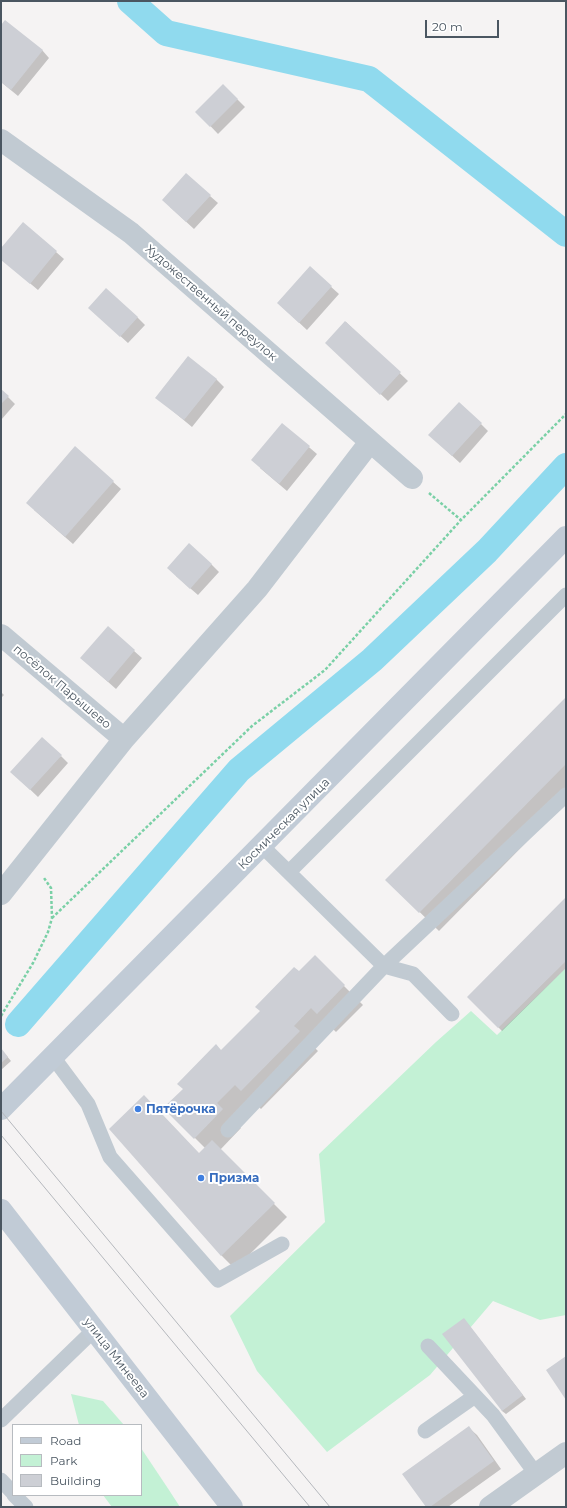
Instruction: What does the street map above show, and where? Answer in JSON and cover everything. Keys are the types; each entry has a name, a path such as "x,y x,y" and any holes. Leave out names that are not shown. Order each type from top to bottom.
{"street":[{"name":"Художественный переулок","path":"1,140 131,233 412,478"},
{"path":"1,894 124,739 257,589 370,442"},
{"name":"Космическая улица","path":"1,1109 566,538"},
{"name":"посёлок Парышево","path":"1,635 124,739"},
{"name":"улица Минеева","path":"1,1210 232,1507"},
{"path":"490,1507 566,1453"}],"lane":[{"path":"289,872 566,595"},
{"path":"228,1130 384,966 566,795"},
{"path":"262,846 384,966 412,974 452,1014"},
{"path":"53,1057 88,1104 110,1158 218,1280 282,1244"},
{"path":"1,1420 94,1330"},
{"path":"428,1346 493,1415 536,1474"},
{"path":"425,1431 475,1396"},
{"path":"1,1480 12,1492"},
{"path":"16,1496 26,1507"}],"path":[{"path":"52,918 252,726 325,670 461,520 566,414"},
{"path":"412,478 461,520"},
{"path":"1,1016 33,963 48,932 52,918 51,888 31,857"}],"green space":[{"path":"566,968 566,1315 540,1320 493,1301 430,1375 327,1452 257,1371 230,1316 325,1222 319,1154 436,1042 471,1011 497,1035"},
{"path":"71,1394 103,1401 123,1424 79,1424"},
{"path":"142,1450 180,1507 112,1507 104,1496 142,1496"}],"building":[{"path":"5,20 43,50 11,90 1,82 1,25"},
{"path":"223,84 238,99 210,127 195,112"},
{"path":"186,173 211,195 186,222 162,200"},
{"path":"23,222 57,251 30,284 1,260 1,248"},
{"path":"310,266 332,286 299,323 277,303"},
{"path":"106,288 138,317 120,337 88,308"},
{"path":"345,321 401,372 380,395 325,343"},
{"path":"188,356 217,379 184,420 155,398"},
{"path":"1,389 9,396 1,404"},
{"path":"459,402 482,423 452,456 428,435"},
{"path":"282,423 310,446 279,484 251,460"},
{"path":"75,446 114,481 65,537 26,503"},
{"path":"189,543 212,564 190,589 167,568"},
{"path":"108,626 135,650 108,682 80,658"},
{"path":"566,697 566,764 419,913 385,880"},
{"path":"42,737 62,755 30,790 10,772"},
{"path":"566,897 566,961 498,1028 467,997"},
{"path":"315,955 345,985 317,1014 311,1008 294,1026 300,1031 241,1091 235,1085 217,1103 223,1109 194,1139 163,1108 183,1089 177,1084 216,1044 221,1050 260,1011 255,1007 294,967 299,971"},
{"path":"1,1048 8,1057 1,1063"},
{"name":"Призма","path":"144,1095 199,1153 212,1140 275,1203 221,1256 109,1129"},
{"path":"464,1318 523,1395 502,1411 442,1334"},
{"path":"566,1356 566,1400 546,1370"},
{"path":"469,1426 494,1461 430,1507 426,1507 402,1474"}],"waterway":[{"path":"130,1 166,33 369,79 566,234"},
{"path":"18,1024 239,770 372,660 487,551 566,466"}],"tram line":[{"path":"1,1111 330,1507"},
{"path":"1,1135 310,1507"}],"place":[{"name":"Пятёрочка","path":"138,1109"},
{"name":"Призма","path":"201,1178"}]}
